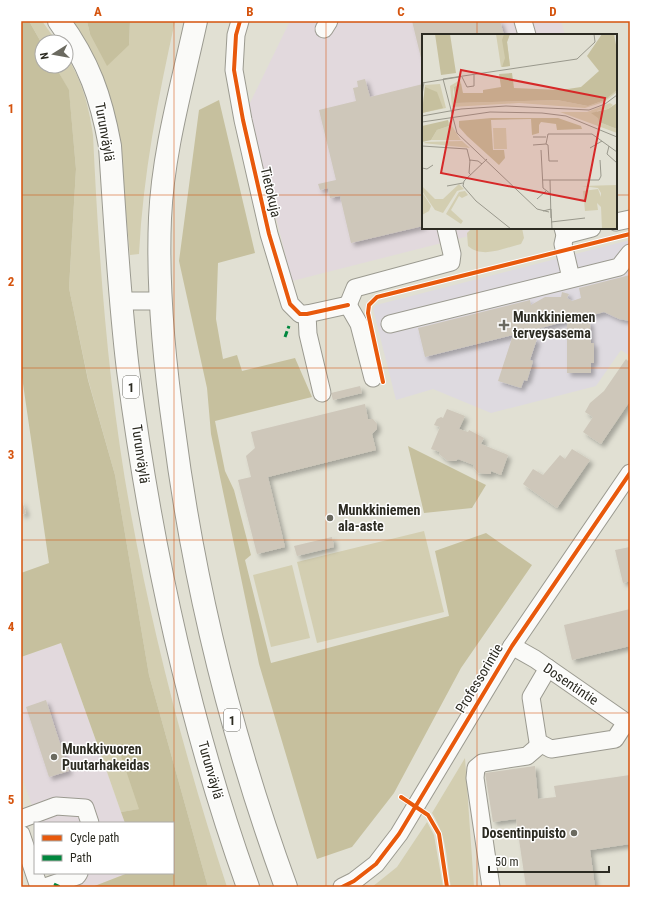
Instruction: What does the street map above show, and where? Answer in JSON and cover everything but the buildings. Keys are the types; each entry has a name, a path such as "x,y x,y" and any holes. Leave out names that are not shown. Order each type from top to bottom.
{"highway":[{"name":"Turunväylä","path":"59,21 79,52 92,77 105,118 110,146 128,368 146,496 165,592 187,688 209,766 248,887"},
{"name":"1","path":"196,21 168,150 160,215 160,301 165,367 192,549 221,679 265,826 286,887"}],"street":[{"name":"Tietokuja","path":"240,21 236,35 234,70 243,120 267,227 290,304 300,314 307,314"},
{"path":"523,21 527,34"},
{"path":"617,222 630,218"},
{"path":"348,305 355,288 451,262 452,254 446,229"},
{"path":"572,278 563,244 564,231 583,229"},
{"path":"390,324 619,267 630,253"},
{"path":"122,302 160,301"},
{"path":"322,393 308,334 307,314 348,305"},
{"path":"348,305 359,324 373,378"},
{"name":"Professorintie","path":"342,887 366,873 385,854 399,834 512,646 630,473"},
{"name":"Dosentintie","path":"512,646 548,668 628,723"},
{"path":"548,668 531,697 538,742 551,749 614,739 628,723"},
{"path":"490,887 484,833 475,778 476,768 482,763 492,760 527,756 541,744"},
{"path":"21,819 56,806 85,808 90,822"},
{"path":"21,834 34,870"},
{"path":"35,874 40,887"},
{"path":"45,887 77,876 78,874"}],"shaded area":[{"path":"21,21 29,21 36,34 34,34 34,74 60,74 69,90 76,169 69,288 88,380 115,475 149,675 208,887 92,887 125,874 174,874 174,822 125,822 121,812 139,809 117,744 99,749 61,643 21,657 21,573 49,563 21,370"},
{"path":"29,21 42,21 51,34 36,34"},
{"path":"71,21 87,21 90,34 129,45 130,21 175,21 152,137 144,195 139,254 130,255 119,141"},
{"path":"87,21 130,21 129,45 107,66 90,34"},
{"path":"290,21 561,21 565,34 422,34 422,229 497,229 292,281 248,107"},
{"path":"74,70 84,94 93,135 98,230 110,373 131,514 150,608 185,749 227,887 208,887 149,675 115,475 88,379 69,288 76,169 69,91 59,74 74,74"},
{"path":"219,100 255,253 218,263 216,319 223,359 237,355 242,371 295,358 312,397 215,421 225,471 234,490 251,555 245,560 271,663 449,616 435,551 486,533 532,565 461,668 394,793 352,847 317,859 259,664 211,434 207,388 179,261 199,110"},
{"path":"471,229 522,229 524,238 521,244 501,250 480,252 468,246 467,233"},
{"name":"Munkkiniemen terveysasema","path":"630,240 630,356 621,350 596,386 491,413 433,389 396,400 373,309 376,305"},
{"path":"408,446 486,485 472,508 424,513"},
{"path":"424,531 444,612 317,643 297,562"},
{"path":"292,565 310,638 271,647 253,575"},
{"path":"61,643 125,822 38,822 21,774 21,657"},
{"path":"118,743 140,809 121,812 99,749"},
{"path":"465,758 474,887 451,887 444,840 432,813"},
{"path":"427,822 434,835 443,887 372,887 397,867"},
{"path":"56,874 125,874 92,887 61,887"}],"marked path":[{"path":"285,337 289,326"},
{"path":"54,884 60,887"}],"cycle path":[{"path":"240,21 236,35 234,70 243,120 269,234 290,304 300,314 307,314 348,305"},
{"path":"383,382 368,313 369,305 377,297 630,234"},
{"path":"342,887 354,881 376,864 399,834 512,646 630,473"},
{"path":"401,797 428,815 439,834 447,887"}],"place":[{"name":"Munkkiniemen terveysasema","path":"504,325"},
{"name":"Munkkiniemen ala-aste","path":"330,518"},
{"name":"Munkkivuoren Puutarhakeidas","path":"54,757"},
{"name":"Dosentinpuisto","path":"574,833"}]}
